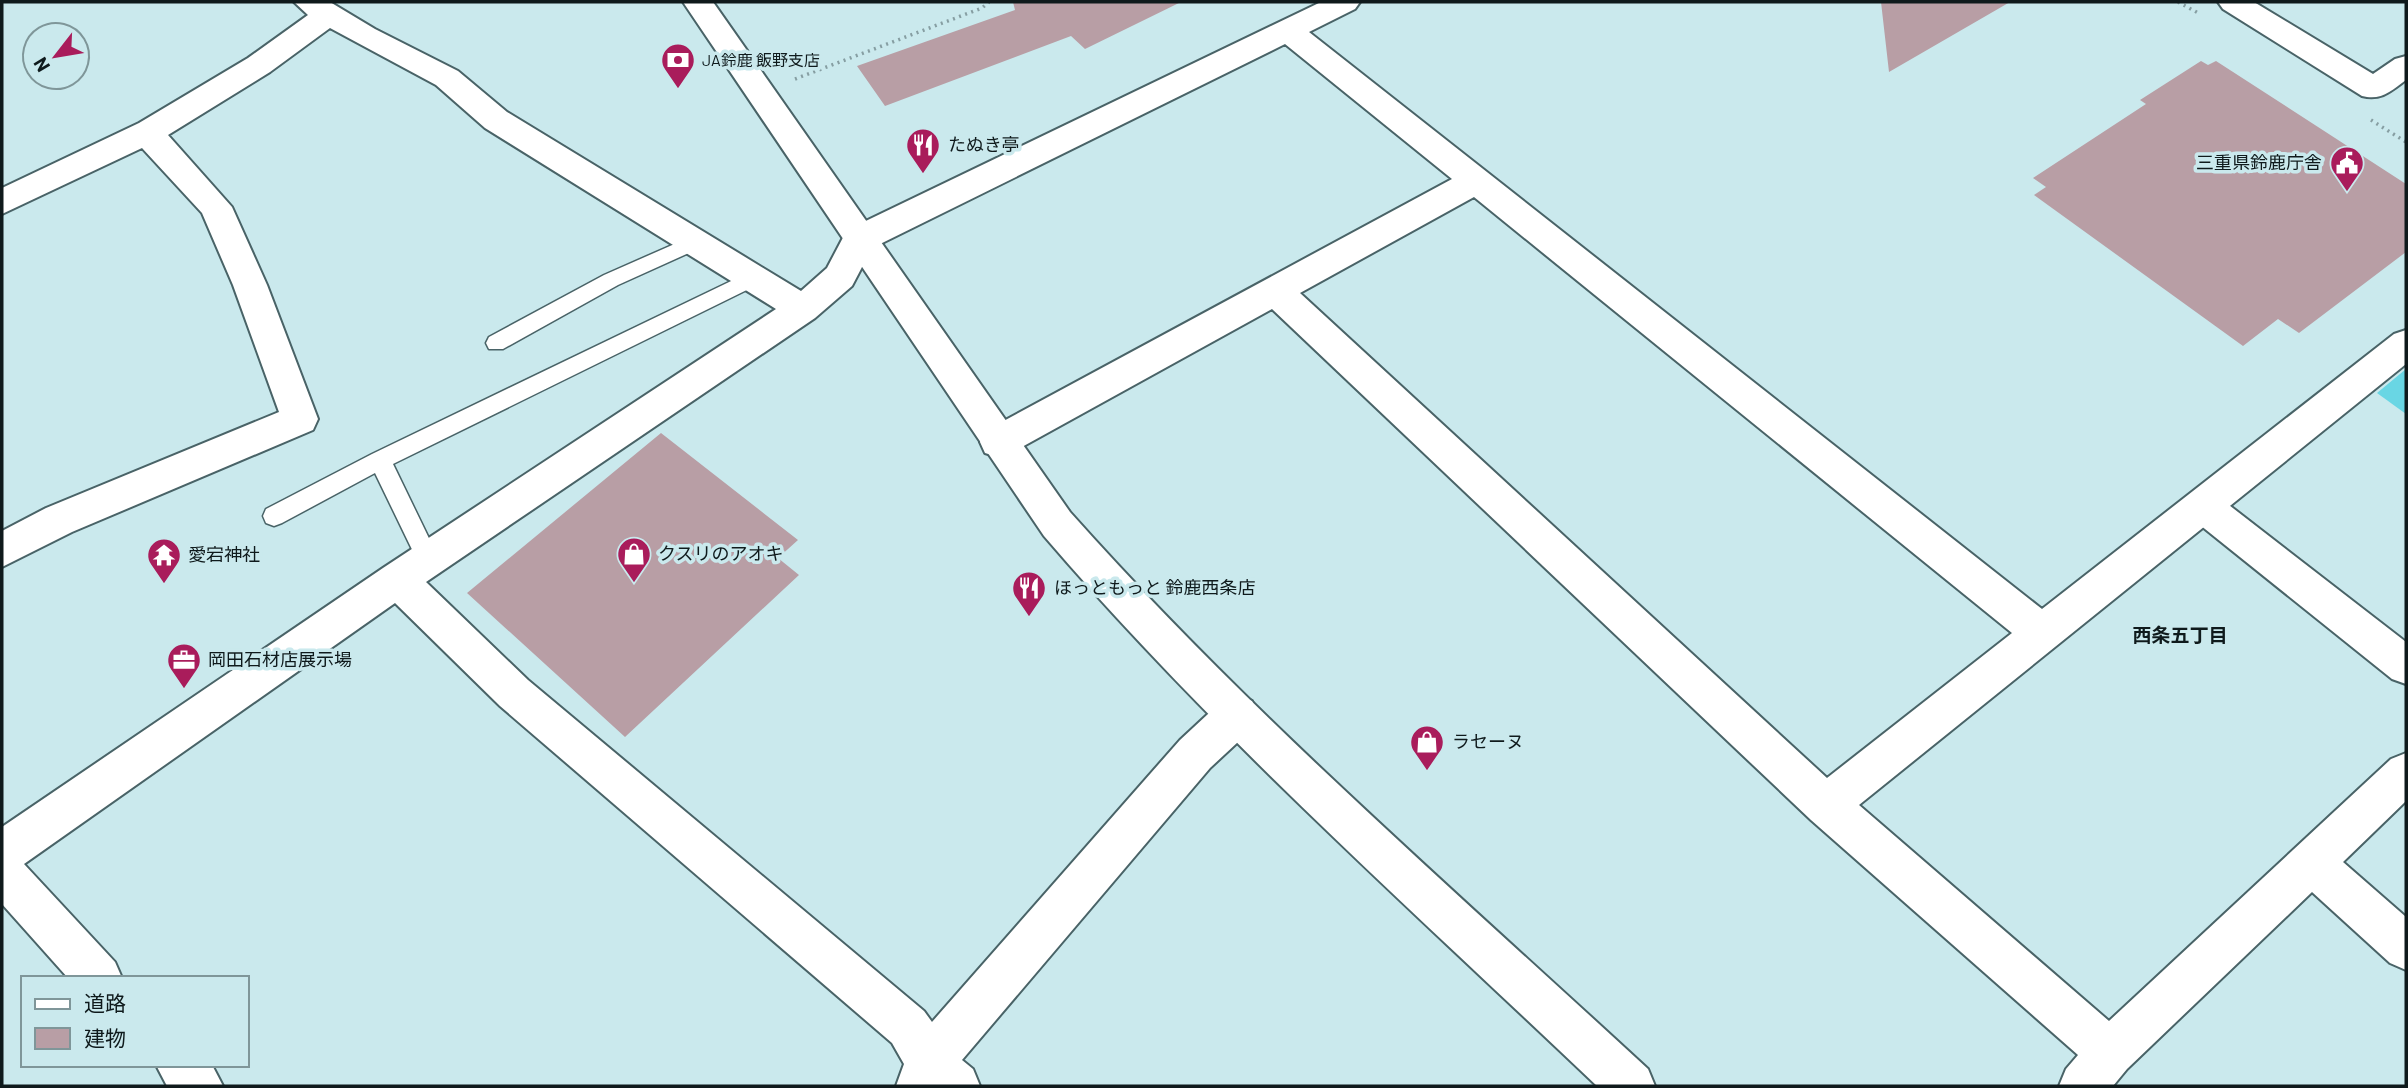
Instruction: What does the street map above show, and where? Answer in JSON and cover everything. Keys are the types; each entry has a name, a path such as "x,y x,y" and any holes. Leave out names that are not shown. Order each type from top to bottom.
{"street":[{"path":"698,2 998,442 1057,524 1237,715 1631,1086"},
{"path":"2,853 413,570 803,309 840,277 859,239 1345,2"},
{"path":"2233,2 2373,88 2406,66"},
{"path":"3,197 147,133 259,65 319,8 364,36 447,78 496,120 803,309"},
{"path":"1289,31 2042,633"},
{"path":"2,550 59,520 300,419 250,285 216,207 147,133"},
{"path":"998,442 1476,181"},
{"path":"1275,291 1826,804 2097,1069 2406,773"},
{"path":"1826,804 2406,344"},
{"path":"2203,506 2406,666"},
{"path":"413,570 514,693 908,1027 935,1079"},
{"path":"935,1079 945,1043 1195,754 1237,715"},
{"path":"2312,862 2406,947"},
{"path":"2,872 97,976"},
{"path":"182,1067 199,1086"}],"lane":[{"path":"496,343 611,280 695,242"},
{"path":"274,516 380,460 754,278"},
{"path":"380,460 413,570"}],"path":[{"path":"785,83 982,8 989,2"}],"shaded area":[{"path":"2406,369 2406,414 2377,393"}],"building":[{"path":"1013,2 1181,2 1085,49 1071,36 885,106 857,66 1015,10"},
{"path":"1881,2 2010,2 1889,72"},
{"path":"2201,61 2208,65 2216,61 2406,184 2406,252 2299,333 2278,319 2243,346 2034,195 2046,187 2033,178 2146,104 2140,100"},
{"name":"クスリのアオキ","path":"661,433 798,540 778,558 799,575 625,737 467,593"}],"place":[{"name":"JA鈴鹿 飯野支店","path":"678,90"},
{"name":"たぬき亭","path":"923,175"},
{"name":"三重県鈴鹿庁舎","path":"2347,193"},
{"name":"クスリのアオキ","path":"634,584"},
{"name":"愛宕神社","path":"164,585"},
{"name":"ほっともっと 鈴鹿西条店","path":"1029,618"},
{"name":"岡田石材店展示場","path":"184,690"},
{"name":"ラセーヌ","path":"1427,772"}],"district":[{"name":"西条五丁目","path":"2180,635"}]}
